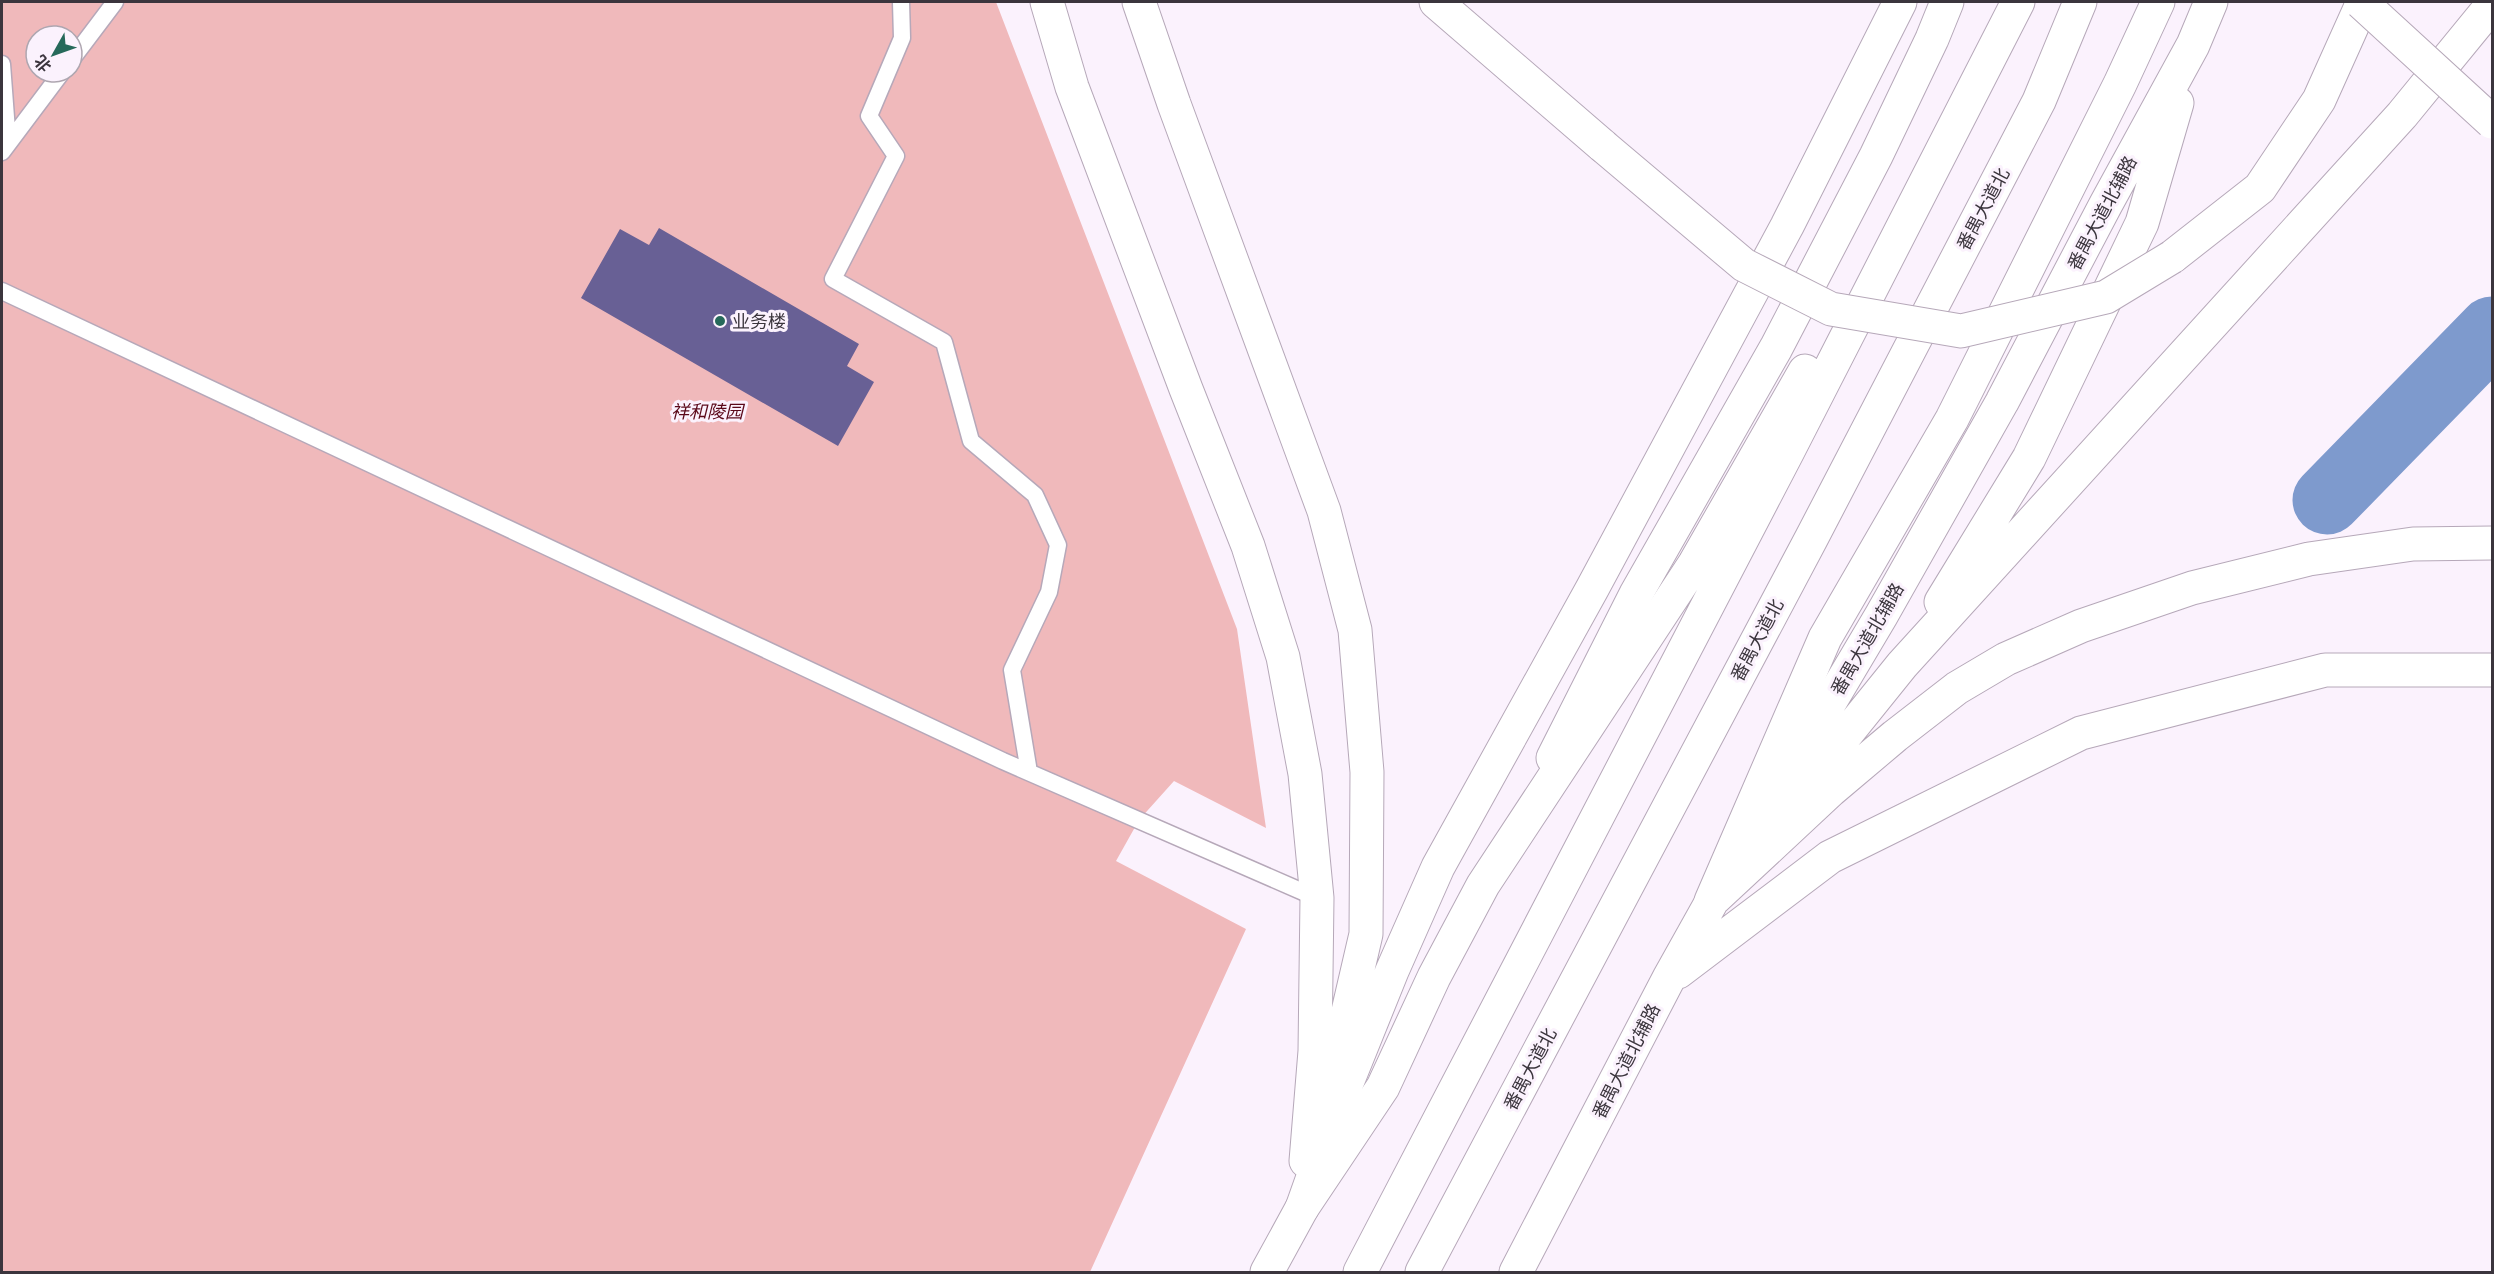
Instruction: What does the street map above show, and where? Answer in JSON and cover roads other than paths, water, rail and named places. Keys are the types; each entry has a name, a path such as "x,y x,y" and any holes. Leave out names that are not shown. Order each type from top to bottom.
{"main road":[{"path":"1047,2 1072,87 1248,546 1283,657 1305,774 1317,898 1315,1051 1302,1208"},
{"path":"1139,2 1174,104 1324,511 1355,630 1367,772 1366,934 1302,1208"},
{"path":"1436,2 1744,264 1831,309 1961,331 2106,297 2172,257 2260,188 2319,100 2362,2 2493,122"},
{"path":"1302,1208 1342,1095 1392,971 1438,867 1592,589 1787,226 1900,2"},
{"path":"1509,844 1636,594 1781,338 1876,156 1932,39 1947,2"},
{"path":"1267,1272 1302,1208 1383,1087 1445,957 1483,885 1695,563 1799,382 1908,177 2016,2"},
{"path":"1360,1272 1787,453 2016,2"},
{"name":"番禺大道北","path":"1422,1272 1811,539 2039,101 2080,2"},
{"path":"1711,901 1825,638 1952,419 2120,84 2158,2"},
{"name":"番禺大道北辅路","path":"1516,1272 1711,901 1881,616 1973,453 2193,45 2211,2"},
{"path":"1711,901 1902,665 2402,115 2492,3"},
{"path":"1902,665 2029,458 2142,223 2193,45"},
{"path":"1711,901 1831,790 1894,736 1957,688 2006,659 2080,626 2192,588 2309,559 2413,544 2493,543"},
{"path":"1669,978 1830,857 2080,733 2325,670 2493,670"}],"lane":[{"path":"84,43 115,2"},
{"path":"902,2 902,38 869,116 896,156 833,279 945,342 970,441 1035,495 1058,545 1049,592 1012,670 1029,772"},
{"path":"2,64 5,148"},
{"path":"5,148 53,84"},
{"path":"2,291 1029,772 1317,898"}],"waterway":[{"path":"2327,500 2492,331"}],"place":[{"name":"业务楼","path":"720,321"}],"park label":[{"name":"祥和陵园","path":"707,411"}]}
